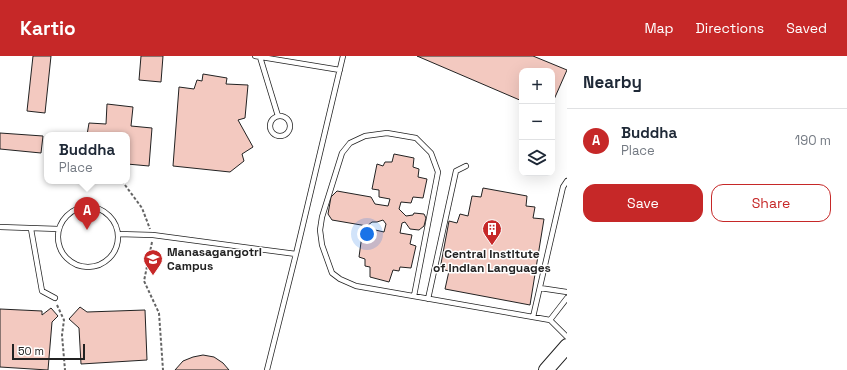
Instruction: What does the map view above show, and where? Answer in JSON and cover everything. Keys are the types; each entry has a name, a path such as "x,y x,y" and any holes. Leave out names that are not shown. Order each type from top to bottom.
{"main road":[{"path":"546,370 567,346"},
{"path":"559,370 567,361"}],"lane":[{"path":"278,116 257,56 340,70"},
{"path":"267,370 343,56"},
{"path":"278,116 284,117 289,124 286,133 281,135 275,134 271,129 272,120 278,116"},
{"path":"414,296 438,172 431,153 416,138 387,133 365,136 350,143 342,153 322,217 320,230 322,245 332,273 340,279 356,286 550,320 567,337"},
{"path":"428,299 456,171 466,166"},
{"path":"533,317 563,187 567,181"},
{"path":"90,207 99,209 112,218 118,234 114,252 108,260 100,265 90,267 72,263 60,248 58,239 59,229 62,222 68,215 78,209 90,207"},
{"path":"0,227 59,229"},
{"path":"31,229 42,291 55,298"},
{"path":"118,234 153,235 296,254"},
{"path":"540,288 567,292"},
{"path":"550,320 567,298"}],"path":[{"path":"124,184 142,208 147,224 153,235 144,281 159,313 163,370"},
{"path":"55,298 64,320 62,335 65,370"}],"building":[{"path":"33,56 51,56 45,113 27,111"},
{"path":"141,56 163,56 161,82 139,80"},
{"path":"417,56 533,56 567,70 555,97 555,68 519,68 519,100"},
{"path":"203,74 227,78 226,84 248,85 245,118 238,120 253,147 242,154 244,161 230,172 173,166 179,87 194,89 197,80 202,81"},
{"path":"107,104 133,107 131,126 152,128 149,166 130,164 130,132 88,132 89,123 106,124"},
{"path":"0,133 43,136 41,153 0,149"},
{"path":"394,154 414,158 413,167 419,169 418,177 427,179 423,198 413,197 411,203 401,202 399,209 406,216 413,215 414,213 424,214 426,218 424,226 419,230 410,229 405,222 402,223 400,233 412,235 410,244 416,246 411,268 400,267 399,271 393,270 389,282 370,277 370,267 365,266 365,259 359,257 362,235 369,236 371,229 384,232 386,224 383,220 372,222 367,226 332,220 328,214 331,197 337,191 371,197 375,204 388,206 390,199 379,197 379,190 372,189 377,164 383,166 385,162 392,162"},
{"name":"Central Institute of Indian Languages","path":"483,188 527,196 526,206 535,207 533,218 544,219 530,305 445,289 449,271 440,269 449,221 457,223 460,214 468,216 472,196 481,197"},
{"path":"80,307 87,312 145,310 147,360 81,364 79,328 69,319"},
{"path":"51,308 58,316 52,322 48,370 0,367 0,309 42,311 42,315"},
{"path":"203,355 214,357 223,363 229,370 175,370 183,361"}],"place":[{"name":"Buddha","path":"87,230"},
{"name":"Central Institute of Indian Languages","path":"492,246"},
{"name":"Manasagangotri Campus","path":"153,276"}]}
